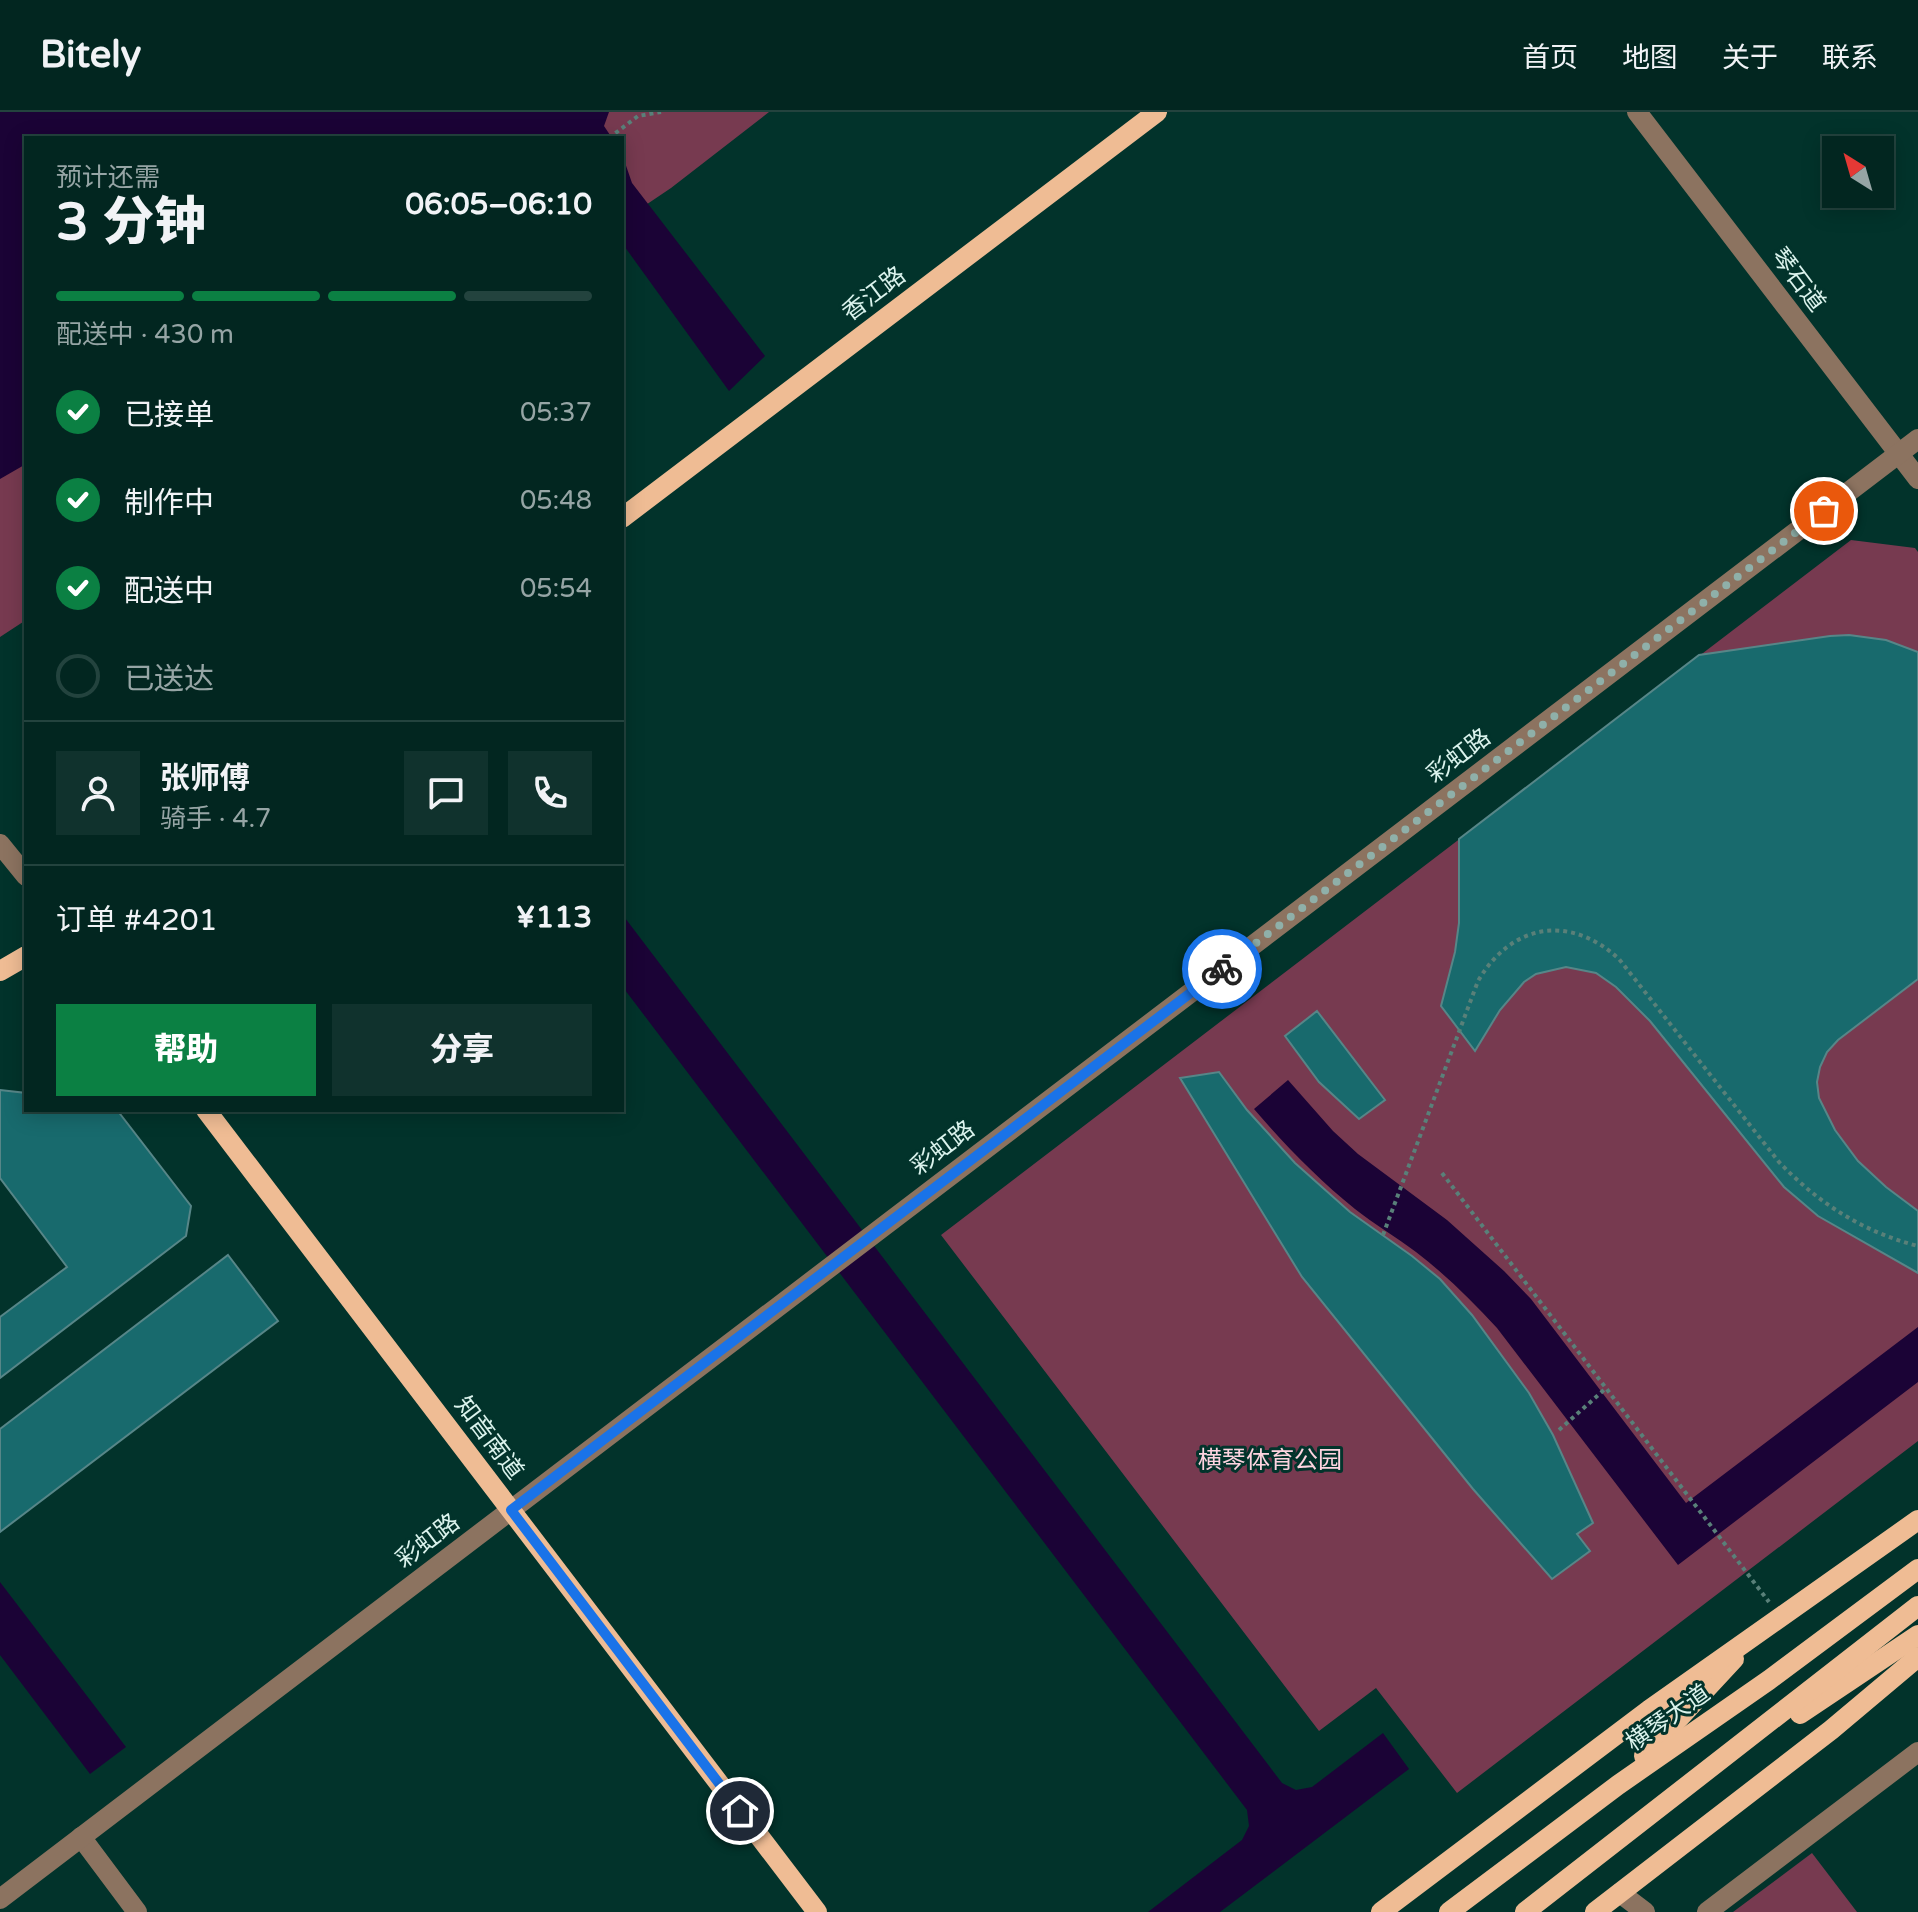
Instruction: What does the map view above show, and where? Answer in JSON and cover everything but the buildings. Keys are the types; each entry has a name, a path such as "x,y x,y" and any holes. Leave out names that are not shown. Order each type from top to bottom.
{"main road":[{"name":"香江路","path":"624,516 1157,112"},
{"path":"0,971 24,957"},
{"name":"知音南道","path":"208,1112 817,1912"},
{"path":"1381,1912 1649,1710 1771,1611 1918,1520"},
{"name":"横琴大道","path":"1449,1912 1618,1785 1769,1680 1918,1569"},
{"path":"1525,1912 1918,1606"},
{"path":"1618,1785 1771,1611"},
{"path":"1677,1796 1918,1635"},
{"path":"1595,1912 1831,1730 1918,1657"}],"street":[{"name":"琴石道","path":"1637,112 1918,479"},
{"name":"彩虹路","path":"0,1899 1918,439"},
{"path":"0,844 24,874"},
{"path":"1707,1912 1918,1752"},
{"path":"81,1837 137,1912"},
{"path":"1620,1893 1645,1912"}],"path":[{"path":"611,136 638,114 661,112"},
{"path":"1383,1235 1478,981 1488,962 1504,947 1522,937 1543,931 1564,930 1584,935 1603,945 1619,959 1796,1180 1856,1223 1918,1246"},
{"path":"1442,1173 1691,1500 1771,1611"},
{"path":"1559,1430 1606,1388"}],"green space":[{"path":"0,112 769,112 671,188 624,220 624,136 24,136 24,621 0,637"},
{"name":"横琴体育公园","path":"1851,540 1915,548 1918,552 1918,1441 1457,1793 1376,1688 1319,1731 941,1235"},
{"path":"1812,1853 1857,1912 1733,1912"}],"shaded area":[{"path":"0,112 609,112 604,126 611,136 24,136 24,465 0,479"},
{"path":"624,160 632,183 765,356 729,391 624,246"},
{"path":"624,917 1282,1783 1296,1790 1312,1787 1383,1733 1409,1769 1220,1912 1148,1912 1242,1840 1249,1826 1247,1810 624,989"},
{"path":"1288,1080 1358,1154 1447,1220 1531,1299 1686,1503 1918,1327 1918,1382 1678,1565 1497,1328 1437,1269 1328,1186 1254,1109"},
{"path":"0,1582 126,1747 90,1774 0,1655"}],"way so far":[{"path":"1222,969 1824,511"}],"route":[{"path":"740,1811 511,1510 1222,969"}]}
